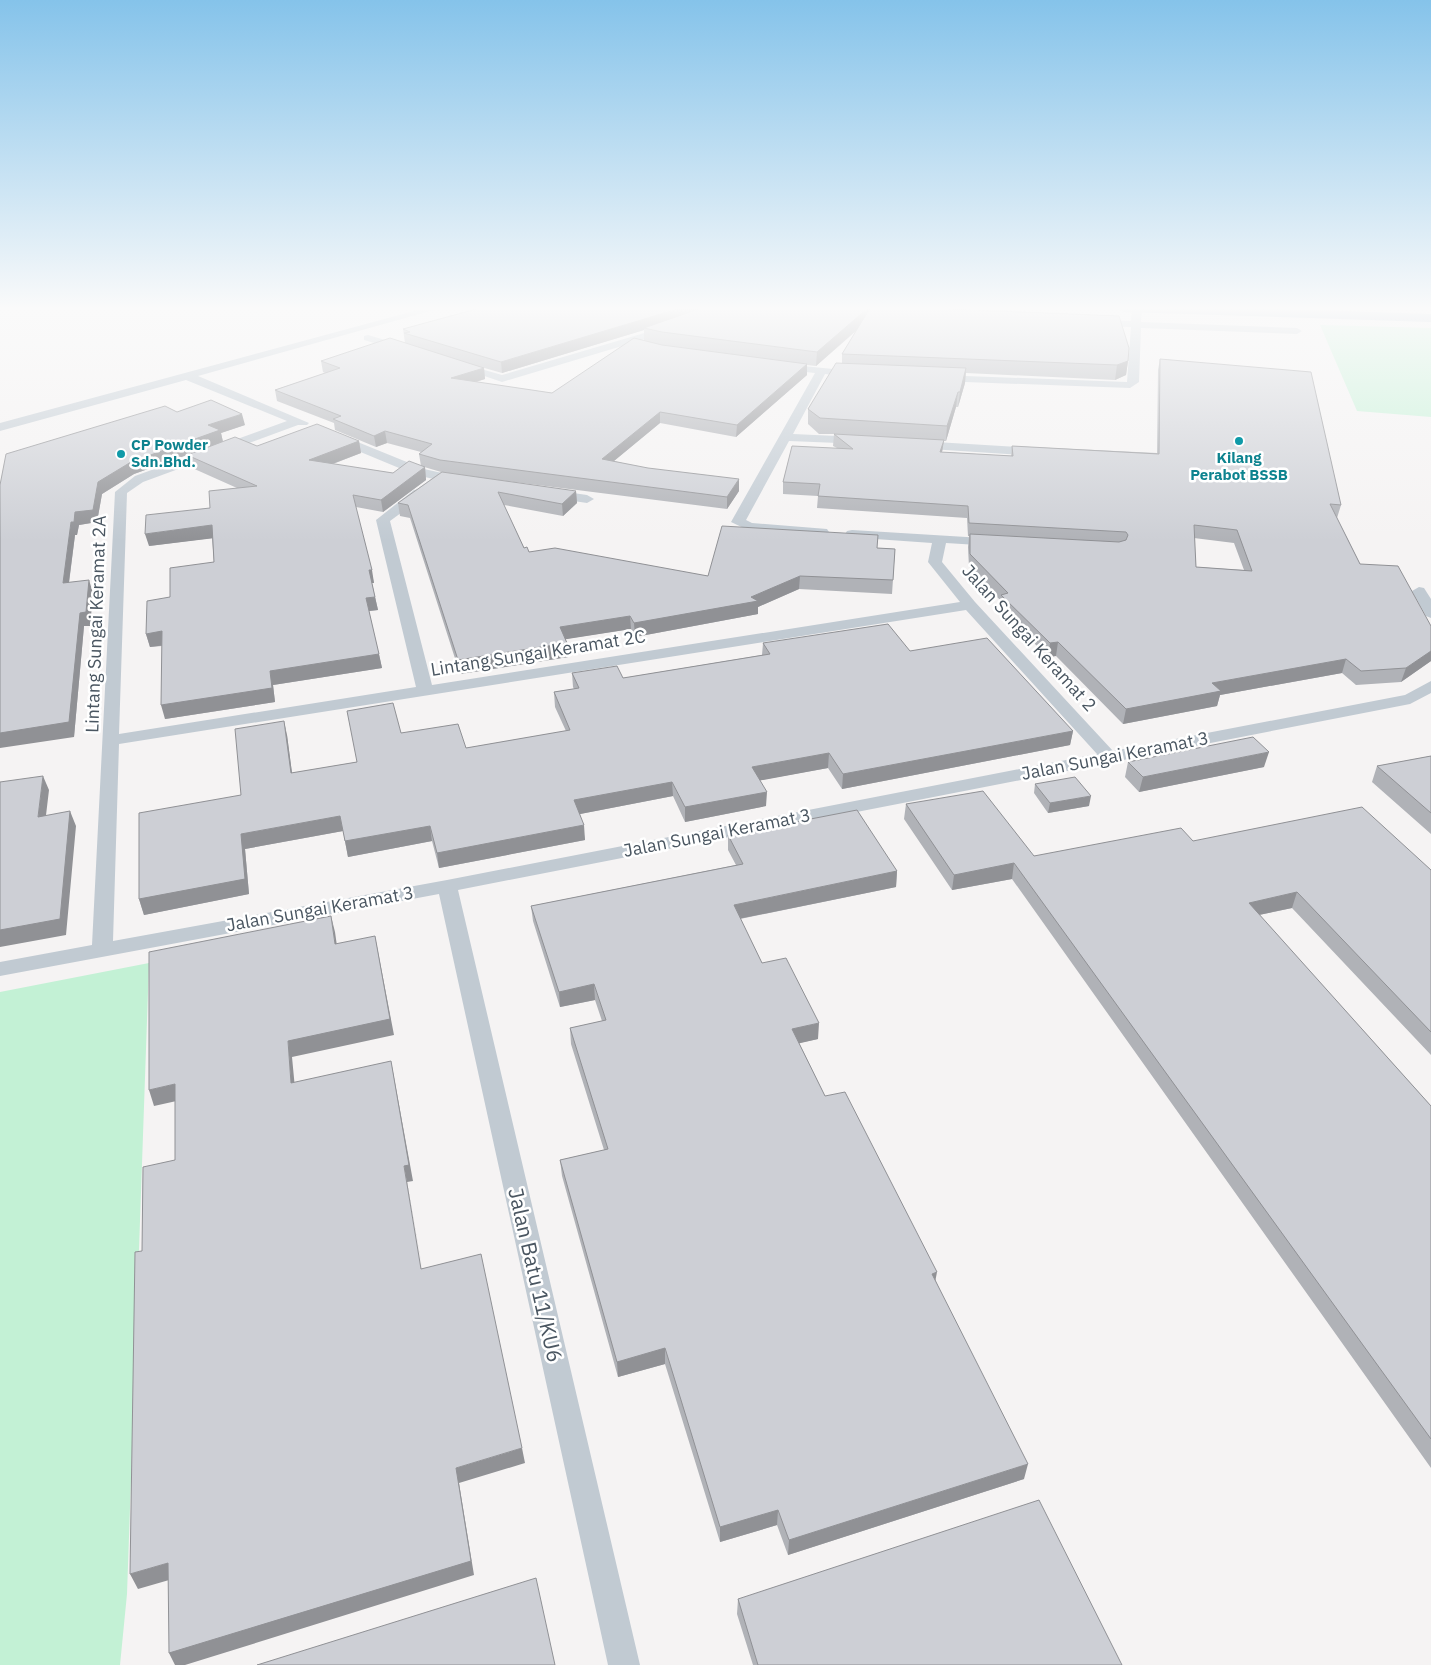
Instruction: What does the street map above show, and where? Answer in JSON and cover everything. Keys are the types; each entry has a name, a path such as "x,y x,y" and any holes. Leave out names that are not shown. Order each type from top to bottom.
{"street":[{"path":"0,418 134,386"},
{"path":"0,427 142,386"},
{"path":"213,386 420,472 440,478 469,482"},
{"path":"813,386 738,522 741,525 940,540 1009,543"},
{"name":"Lintang Sungai Keramat 2A","path":"102,949 121,492 139,478 298,421"},
{"path":"785,437 871,442"},
{"path":"910,444 1054,453"},
{"path":"425,691 383,520 440,478"},
{"path":"538,492 587,500"},
{"name":"Jalan Sungai Keramat 2","path":"940,540 935,562 970,606 1109,757"},
{"path":"1419,591 1431,613"},
{"name":"Lintang Sungai Keramat 2C","path":"111,740 970,606"},
{"name":"Jalan Sungai Keramat 3","path":"0,969 447,886 1410,699 1431,686"},
{"name":"Jalan Batu 11/KU6","path":"447,886 624,1665"}],"green space":[{"path":"1346,386 1431,386 1431,417 1357,411"},
{"path":"149,963 127,1594 120,1665 0,1665 0,992"}],"building":[{"path":"288,386 503,386 552,393 563,386 782,386 737,425 660,412 602,459 648,468 739,479 727,497 440,460 419,454 432,444 385,431 374,436 333,419 341,416 275,390"},
{"path":"822,386 962,386 947,426 820,418 808,409"},
{"path":"1160,386 1314,386 1341,505 1330,504 1360,564 1398,566 1431,626 1431,651 1406,668 1361,671 1346,659 1212,683 1221,691 1126,709 1058,642 1050,643 1001,595 1008,593 970,554 970,534 1119,542 1126,540 1128,535 1126,532 969,523 968,506 818,496 820,484 783,482 792,446 853,449 834,434 944,440 940,452 1013,456 1012,446 1159,454","holes":["1194,525 1237,530 1252,571 1196,567"]},
{"path":"211,400 242,414 208,425 220,430 131,462 98,482 93,510 75,512 74,522 71,522 63,583 89,580 86,612 80,613 69,722 0,733 0,485 6,454 165,406 177,412"},
{"path":"317,424 359,441 309,460 393,473 409,461 425,467 381,500 353,495 372,570 369,570 375,597 366,598 379,654 270,671 272,688 161,705 162,631 146,634 147,601 170,597 170,568 214,562 212,525 145,534 146,515 210,508 209,491 257,486 187,455 235,437 257,446"},
{"path":"442,472 576,491 562,504 498,492 524,548 527,547 529,552 555,548 708,576 722,526 878,535 877,548 895,549 893,580 800,576 751,597 758,601 634,623 630,616 560,627 567,643 458,660 408,505 398,503"},
{"path":"888,624 910,651 987,638 1073,731 843,774 829,753 752,767 767,792 685,807 672,782 574,800 584,825 437,853 430,826 345,841 340,816 241,834 245,879 139,899 139,813 241,795 235,729 284,721 291,773 357,762 347,711 393,703 401,733 458,724 466,748 570,730 554,692 579,688 572,673 617,666 623,678 770,654 763,643"},
{"path":"1253,737 1269,752 1143,777 1128,762"},
{"path":"1431,756 1431,813 1377,766"},
{"path":"43,776 38,817 70,811 60,919 0,930 0,782"},
{"path":"1075,777 1091,796 1050,803 1035,784"},
{"path":"983,791 1034,856 1181,828 1193,841 1362,807 1431,870 1431,1032 1297,892 1249,903 1431,1106 1431,1439 1014,863 954,875 906,804"},
{"path":"857,810 897,871 734,905 762,963 786,958 819,1023 792,1029 825,1096 845,1092 937,1272 932,1274 1028,1464 789,1540 778,1510 720,1527 665,1348 617,1362 560,1160 608,1149 570,1028 606,1020 594,984 559,992 531,906 743,864 728,835"},
{"path":"331,916 335,944 375,936 390,1019 288,1041 291,1083 391,1061 409,1165 404,1166 421,1269 481,1254 522,1448 456,1468 471,1561 169,1653 168,1563 130,1574 135,1252 142,1251 143,1167 175,1160 175,1084 149,1090 149,952"},
{"path":"1039,1500 1122,1665 758,1665 738,1599"},
{"path":"536,1578 555,1665 257,1665"}],"place":[{"name":"Kilang Perabot BSSB","path":"1239,441"},
{"name":"CP Powder Sdn.Bhd.","path":"121,454"}]}
